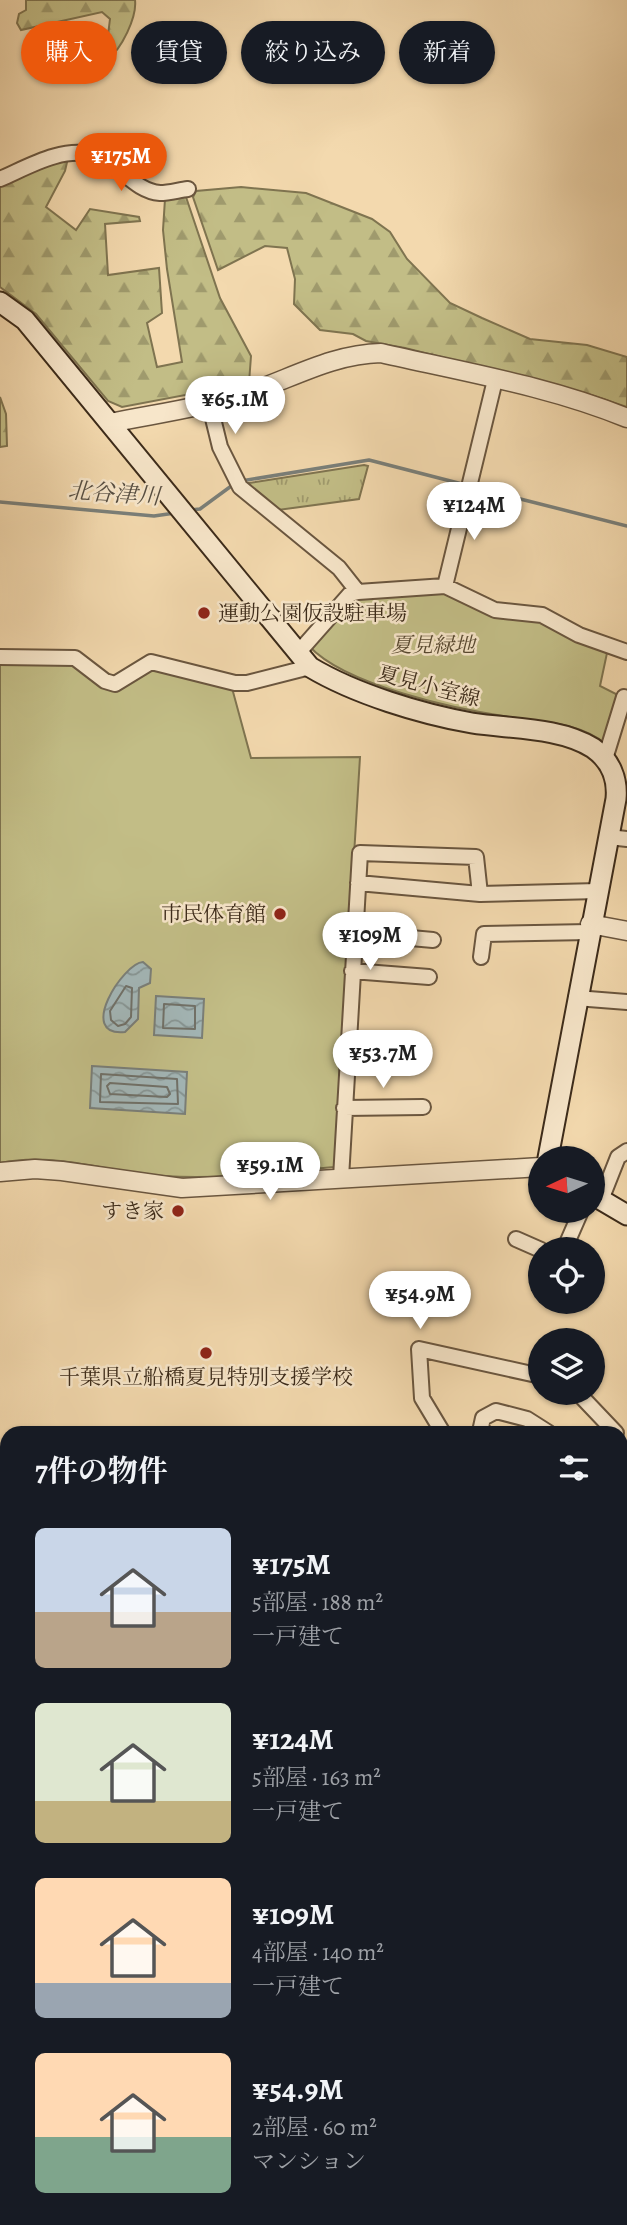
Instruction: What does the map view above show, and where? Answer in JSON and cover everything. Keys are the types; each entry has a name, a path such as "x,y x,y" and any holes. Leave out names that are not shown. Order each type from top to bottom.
{"main road":[{"name":"夏見小室線","path":"0,302 25,320 304,660 351,687 437,715 571,738 594,749 605,759"},
{"path":"550,1146 598,891 618,838 617,791 614,776 605,759"},
{"path":"606,1203 627,1215"}],"street":[{"path":"0,179 54,155 91,154 104,159 141,187 159,193 188,189"},
{"path":"110,423 241,395 338,358 358,354 381,354 495,380 583,402 627,418"},
{"path":"445,586 495,380"},
{"path":"209,402 220,447 237,482 339,568 358,592"},
{"path":"0,657 75,658 105,681 115,684 151,662 234,683 247,683 304,660 350,594 445,586 495,610 542,615 579,635 627,652"},
{"path":"605,759 624,696"},
{"path":"341,1178 360,853 476,857 480,894"},
{"path":"358,883 480,894 598,891"},
{"path":"481,957 484,934 590,928 627,931"},
{"path":"355,933 433,940"},
{"path":"352,971 429,977"},
{"path":"576,998 627,1002"},
{"path":"344,1108 423,1107"},
{"path":"606,1180 618,1157 627,1151"},
{"path":"0,1172 35,1169 62,1171 182,1188 528,1168"},
{"path":"516,1239 528,1244"},
{"path":"439,1426 422,1398 419,1349 528,1373"},
{"path":"590,1405 610,1426"},
{"path":"481,1426 483,1418 496,1411 527,1419 538,1426"}],"green space":[{"path":"26,0 135,0 131,23 117,49 117,21 110,21 102,12 62,21 21,21 21,30 17,23 19,14 26,10"},
{"path":"68,158 65,171 46,207 76,230 90,209 139,217 140,221 105,224 108,275 159,268 162,313 147,323 157,367 182,362 163,230 165,199 186,197 220,298 251,356 249,383 122,407 108,401 36,314 0,287 0,184"},
{"path":"241,187 306,193 372,219 390,232 407,259 450,303 530,339 587,345 627,357 627,407 585,393 405,348 366,341 353,334 320,330 294,304 295,279 287,248 265,246 218,270 193,197 196,191"},
{"path":"0,397 6,414 7,446 0,447"},
{"path":"368,466 359,499 278,510 254,491 249,483"},
{"name":"夏見緑地","path":"441,591 540,620 607,653 600,686 620,696 606,744 572,727 461,708 403,694 348,673 309,646 353,599"},
{"path":"0,661 72,664 100,682 145,667 232,688 251,758 360,757 335,1167 250,1175 185,1177 143,1174 62,1161 21,1160 0,1163"}],"water":[{"path":"143,962 151,969 150,983 139,988 138,1019 125,1032 111,1030 104,1023 108,999 125,974 134,965"},
{"path":"156,996 204,999 202,1038 154,1035"},
{"path":"92,1066 187,1072 185,1114 90,1108"}],"waterway":[{"name":"北谷津川","path":"241,481 369,460 466,485"},
{"name":"北谷津川","path":"190,510 200,509 234,484"},
{"name":"北谷津川","path":"473,487 627,526"},
{"name":"北谷津川","path":"0,502 154,516 175,513"}],"place":[{"name":"運動公園仮設駐車場","path":"204,613"},
{"name":"市民体育館","path":"280,914"},
{"name":"すき家","path":"178,1211"},
{"name":"千葉県立船橋夏見特別支援学校","path":"206,1353"}]}
